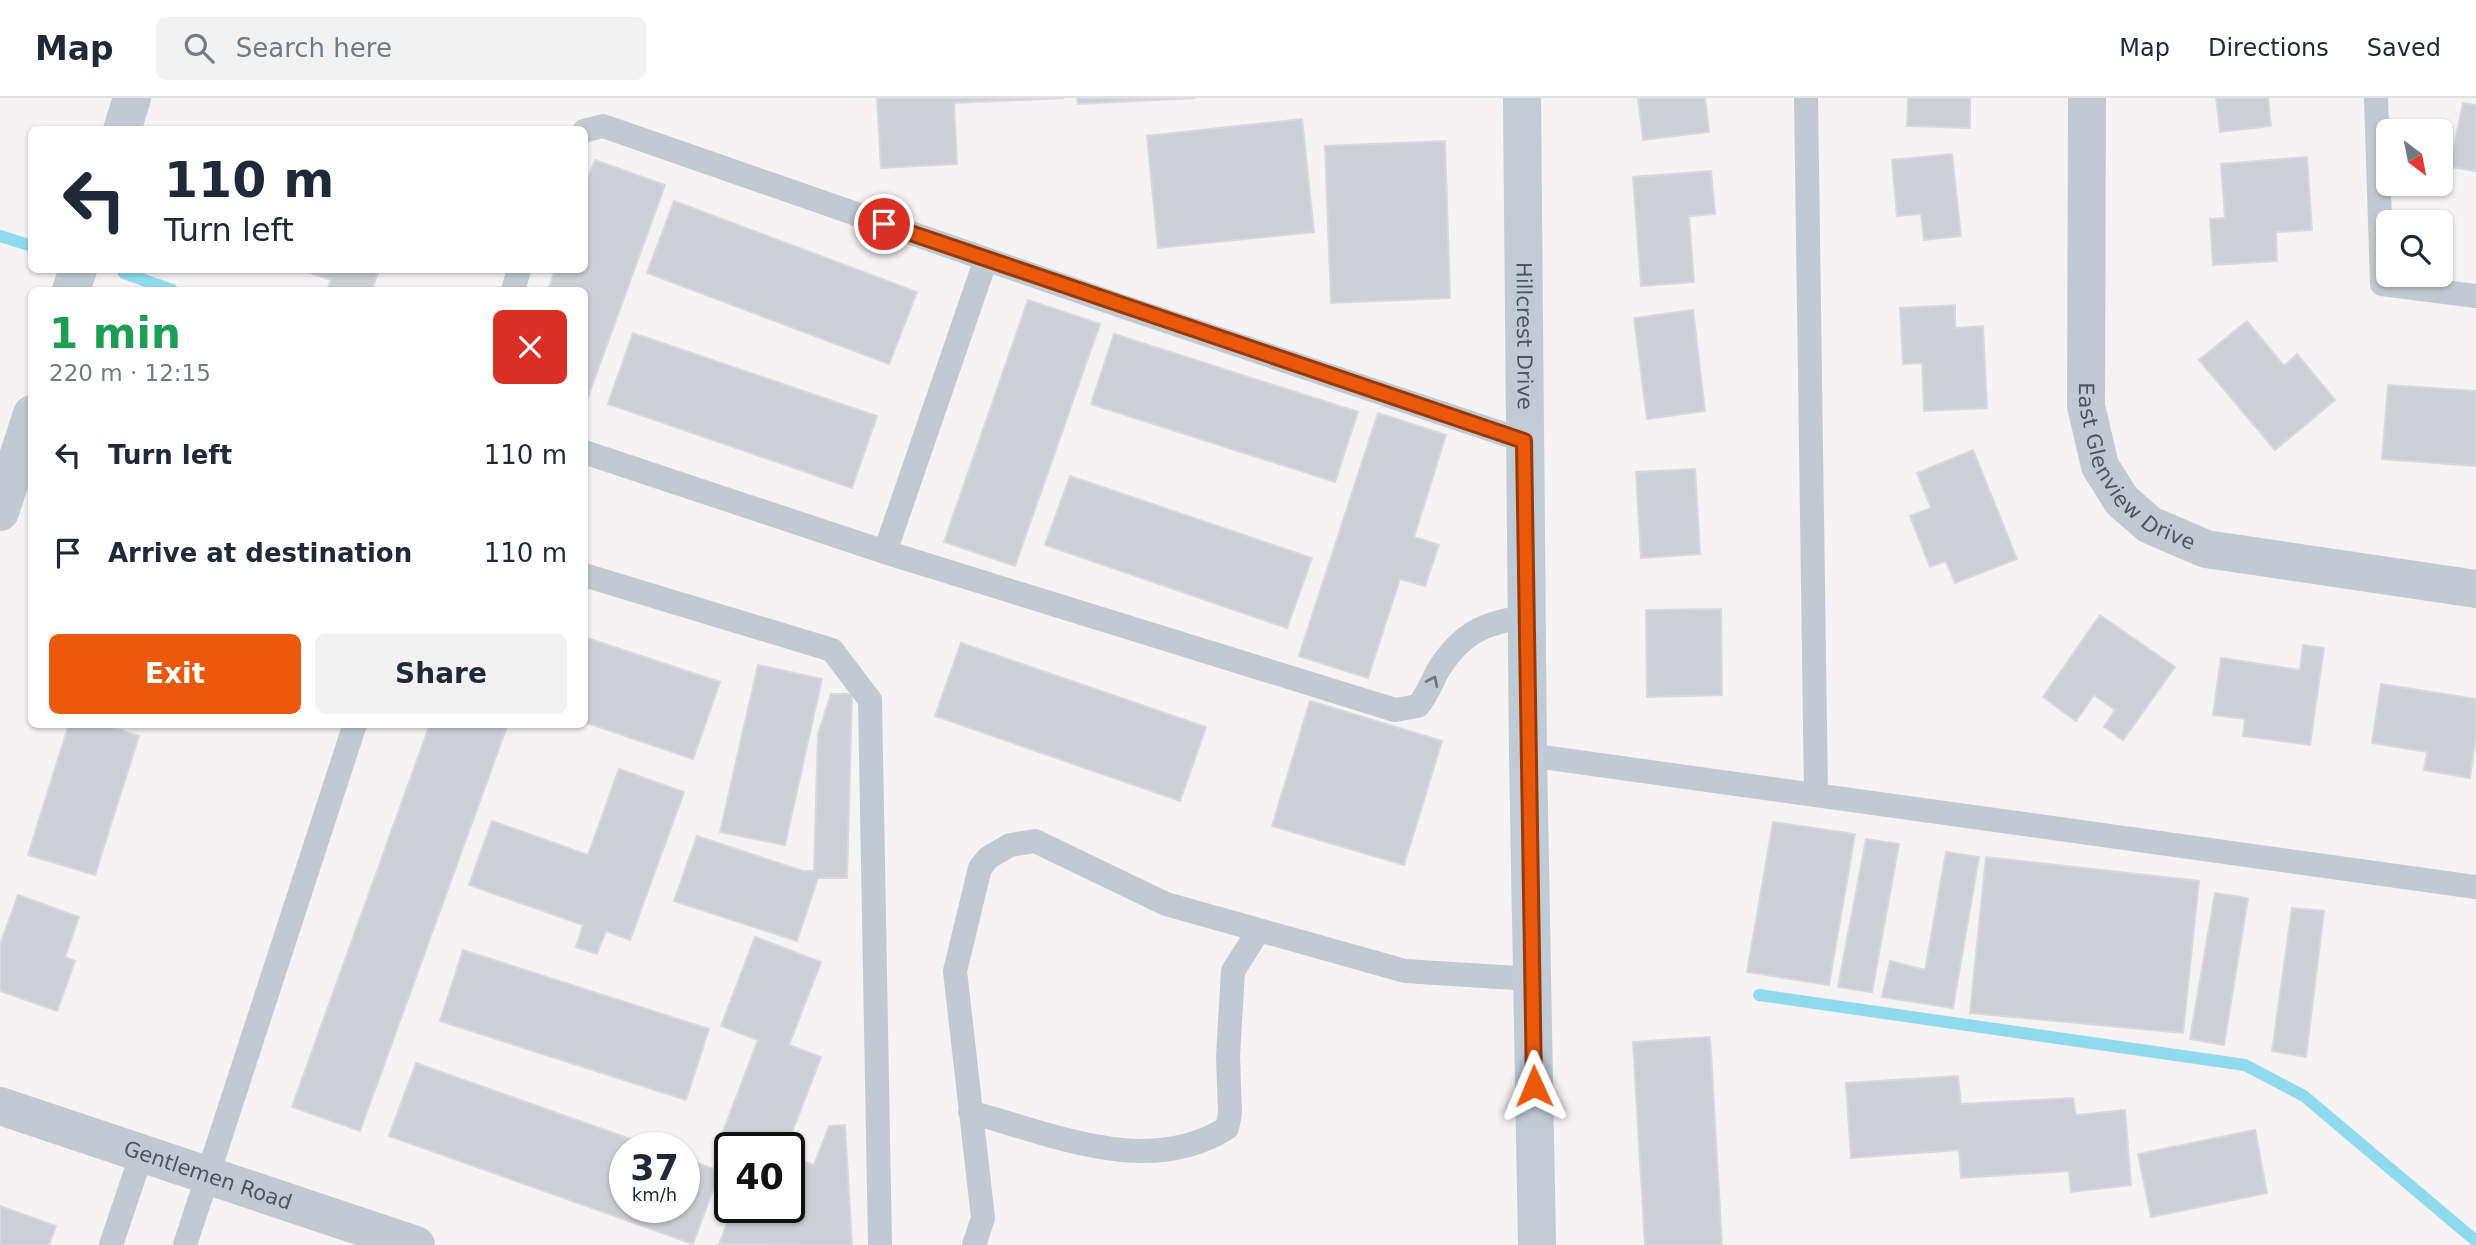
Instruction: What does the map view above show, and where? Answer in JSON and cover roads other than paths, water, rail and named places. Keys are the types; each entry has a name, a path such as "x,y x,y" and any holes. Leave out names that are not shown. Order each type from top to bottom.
{"street":[{"path":"123,126 132,98"},
{"name":"Hillcrest Drive","path":"1521,98 1528,755 1537,1245"},
{"name":"East Glenview Drive","path":"2087,98 2086,406 2100,466 2122,501 2150,526 2206,550 2476,589"},
{"path":"0,512 28,426"},
{"name":"Gentlemen Road","path":"0,1106 416,1245"}],"lane":[{"path":"1806,98 1816,795"},
{"path":"2376,98 2382,284 2476,296"},
{"path":"588,130 603,126 1524,441"},
{"path":"885,552 986,259"},
{"path":"588,453 885,552 1395,710 1418,706 1450,652 1469,633 1505,620 1527,617"},
{"path":"588,576 832,650 870,701 880,1245"},
{"path":"186,1245 354,728"},
{"path":"1528,755 2476,887"},
{"path":"974,1245 983,1218 955,971 979,868 988,858 1010,845 1035,841 1167,904 1405,971 1532,979"},
{"path":"970,1112 1121,1152 1160,1151 1193,1146 1227,1128 1230,1113 1228,1056 1233,971 1259,930"},
{"path":"111,1245 142,1153"}],"waterway":[{"path":"0,236 28,245"},
{"path":"124,273 164,287"},
{"path":"1759,995 2245,1065 2304,1096 2476,1241"}]}
